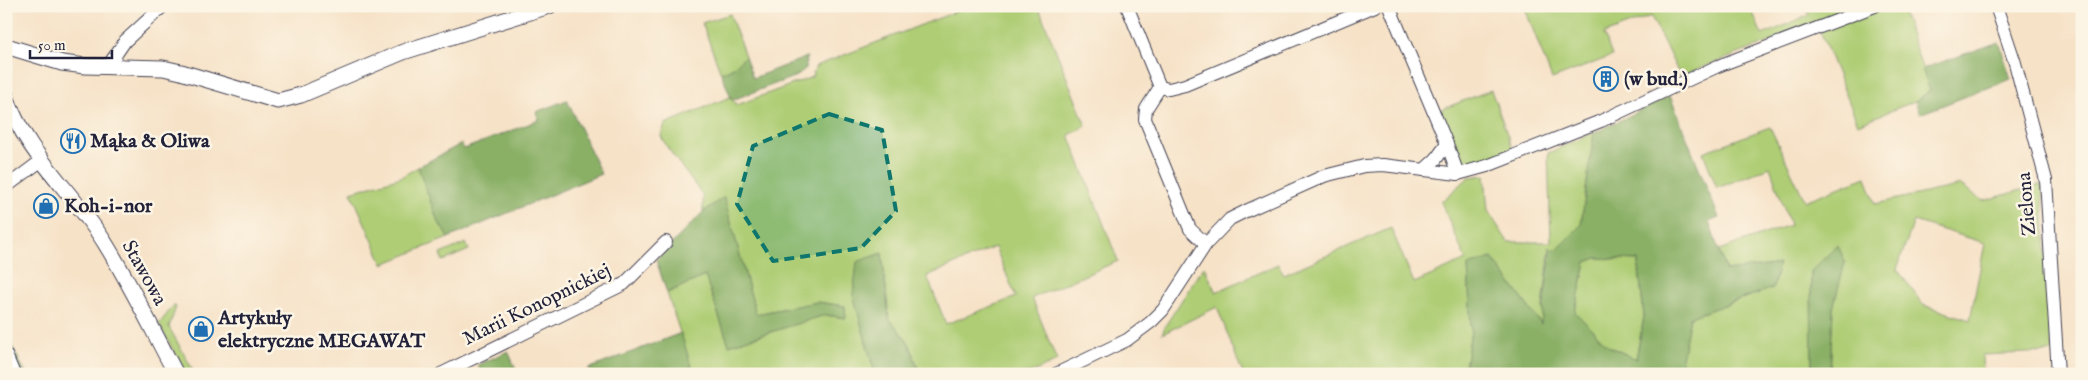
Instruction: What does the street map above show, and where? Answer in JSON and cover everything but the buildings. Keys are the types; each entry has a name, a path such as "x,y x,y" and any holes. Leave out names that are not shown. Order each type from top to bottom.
{"street":[{"path":"108,66 125,41 163,6"},
{"path":"6,46 62,63 163,68 278,101 301,95 403,52 550,6"},
{"path":"1127,6 1160,87"},
{"path":"1160,87 1169,89 1185,85 1376,6"},
{"path":"1389,6 1458,174"},
{"path":"1056,374 1127,340 1151,322 1163,310 1206,244 1230,219 1324,176 1364,166 1383,166 1458,174 1487,166 1547,144 1718,66 1875,6"},
{"name":"Zielona","path":"1996,6 2015,63 2046,180 2058,374"},
{"path":"1160,87 1146,109 1145,119 1190,228 1206,244"},
{"name":"Stawowa","path":"6,96 23,134 106,244 176,374"},
{"path":"1424,170 1436,159 1447,144"},
{"path":"6,187 42,160"},
{"name":"Marii Konopnickiej","path":"441,374 624,284 666,242"},
{"path":"6,355 14,374"}],"highlighted area":[{"path":"829,114 882,130 896,211 861,248 773,261 737,204 753,146"}],"green space":[{"path":"970,6 1038,6 1086,126 1069,135 1118,261 1032,298 1057,361 1028,374 920,374 909,343 889,318 882,253 853,295 875,374 689,374 693,372 667,293 705,276 729,345 825,315 845,318 845,306 817,302 756,314 724,197 703,212 703,196 661,136 665,124 730,97 737,105 812,77 816,66","holes":["995,247 1016,297 946,324 927,276"]},
{"path":"1524,6 1750,6 1762,35 1809,15 1805,6 1864,6 1680,76 1651,16 1604,34 1612,56 1552,79"},
{"path":"1890,6 1901,6 1930,91 1915,101 1858,124 1820,31"},
{"path":"730,14 745,56 734,67 721,73 702,23"},
{"path":"1999,42 2011,79 1920,114 1915,101 1930,91 1922,69"},
{"path":"745,56 753,78 807,57 805,69 799,75 732,100 721,73 734,67"},
{"path":"1491,90 1514,153 1473,166 1461,164 1440,110"},
{"path":"1670,96 1719,218 1709,222 1726,271 1779,264 1773,288 1690,317 1680,368 1681,374 1464,374 1471,331 1468,265 1492,258 1541,324 1551,250 1557,249 1581,225 1594,133","holes":["1597,258 1638,260 1644,317 1636,359 1608,346 1575,312 1586,262"]},
{"path":"567,100 601,174 448,238 437,219 418,167 461,144 464,149 539,120 536,112"},
{"path":"1770,127 1805,201 1866,177 1875,204 1961,185 1983,201 2042,184 2052,352 1982,355 1983,374 1830,374 1833,308 1845,262 1811,271 1812,374 1681,374 1680,368 1690,317 1773,288 1726,271 1719,250 1790,225 1770,167 1717,188 1703,152","holes":["1914,221 1985,243 1970,320 1923,305 1897,269"]},
{"path":"1594,133 1581,225 1557,249 1551,250 1550,247 1541,324 1492,258 1468,265 1471,331 1464,374 1243,374 1217,307 1162,334 1165,326 1204,266 1216,292 1278,264 1284,274 1391,228 1414,283 1466,260 1441,202 1469,177 1485,175 1488,211 1508,242 1551,242 1548,153"},
{"path":"418,167 437,219 448,238 383,264 351,192 401,177"},
{"path":"724,197 756,314 817,302 845,306 846,318 825,315 729,345 705,276 667,293 656,260 703,212"},
{"path":"466,243 469,250 443,261 440,254"},
{"path":"1838,245 1845,262 1833,308 1830,374 1812,374 1811,271"},
{"path":"882,253 889,318 909,343 920,374 875,374 853,295 857,262"},
{"path":"1596,258 1638,260 1644,317 1636,359 1608,346 1575,312 1586,262"},
{"path":"174,305 176,307 169,327 195,374 186,374 159,324"},
{"path":"681,333 693,372 689,374 596,374 588,369"},
{"path":"6,334 26,374 17,374 6,347"},
{"path":"508,351 518,374 482,374 478,365"}],"place":[{"name":"(w bud.)","path":"1606,79"},
{"name":"Mąka & Oliwa","path":"73,141"},
{"name":"Koh-i-nor","path":"46,206"},
{"name":"Artykuły elektryczne MEGAWAT","path":"201,329"}]}
